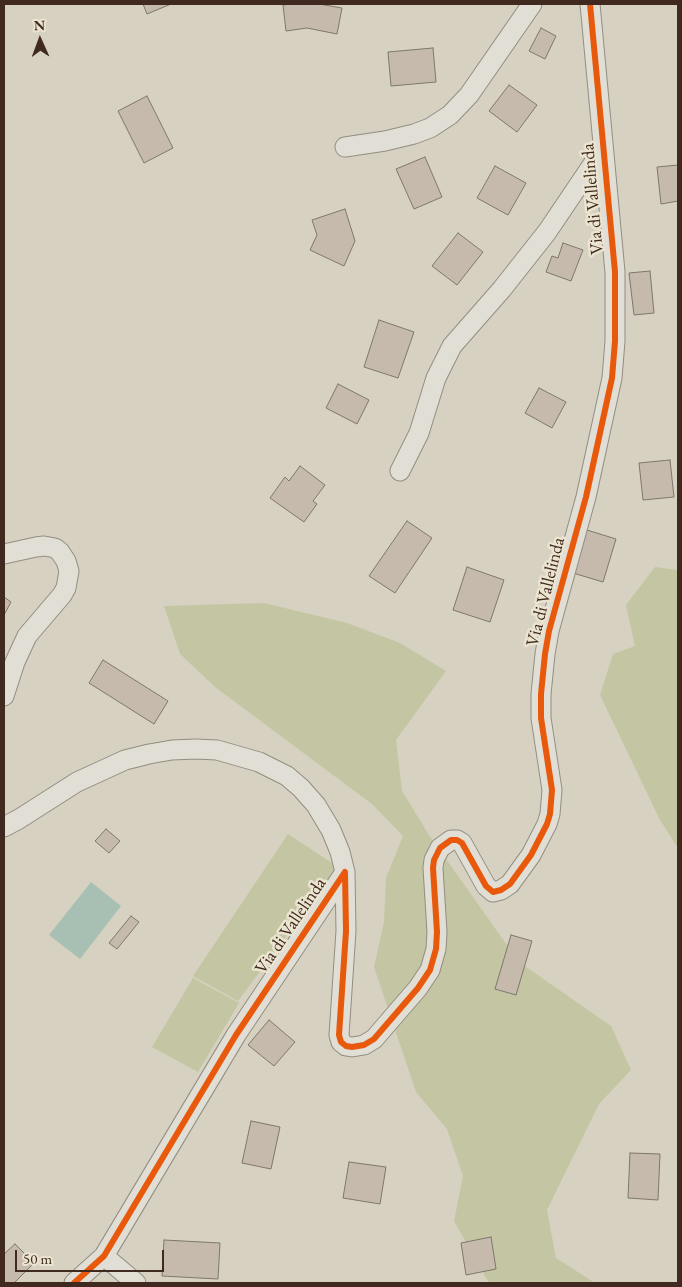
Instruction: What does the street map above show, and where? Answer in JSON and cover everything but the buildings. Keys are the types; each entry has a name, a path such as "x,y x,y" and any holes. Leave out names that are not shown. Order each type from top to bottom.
{"street":[{"path":"345,147 385,141 414,134 430,128 450,116 469,95 532,4"},
{"name":"Via di Vallelinda","path":"345,872 346,931 339,1035 341,1042 346,1046 352,1047 364,1045 374,1038 418,988 430,970 436,949 437,932 434,860 440,848 451,840 462,842 486,886 493,892 501,890 510,884 531,855 550,814 552,782 541,718 543,668 549,631 586,497 610,383 614,360 616,320 615,279 590,4"},
{"path":"400,471 408,459 419,433 436,378 452,346 502,289 547,232 603,149"},
{"path":"4,554 49,546 60,552 66,561 69,572 62,595 27,636 15,662 4,696"},
{"path":"4,826 19,819 77,782 125,760 172,750 217,750 258,762 287,776 301,788 316,805 327,823 338,846 345,872"},
{"name":"Via di Vallelinda","path":"74,1283 104,1256 236,1035 345,872"},
{"path":"104,1256 136,1283"}],"green space":[{"path":"655,567 678,570 678,848 660,820 600,695 613,654 635,646 626,605"},
{"path":"264,603 347,623 400,643 446,671 396,740 402,791 429,835 519,962 611,1026 631,1070 599,1104 547,1210 556,1258 595,1283 489,1283 454,1221 463,1176 447,1129 416,1092 374,967 384,922 386,878 403,836 372,804 215,687 180,654 164,606"},
{"path":"288,834 338,867 238,1001 193,976"},
{"path":"193,978 239,1003 198,1072 152,1047"}],"shaded area":[{"path":"91,882 121,906 80,959 49,935"}],"cycle path":[{"path":"74,1283 104,1256 236,1035 345,872 346,931 339,1035 341,1042 346,1046 352,1047 364,1045 374,1039 418,988 430,970 436,949 437,932 433,868 434,860 440,848 451,840 457,840 462,843 486,886 493,892 501,890 510,884 531,855 547,824 550,814 552,790 541,718 545,654 549,631 586,497 612,378 615,341 615,272 590,4"}]}
